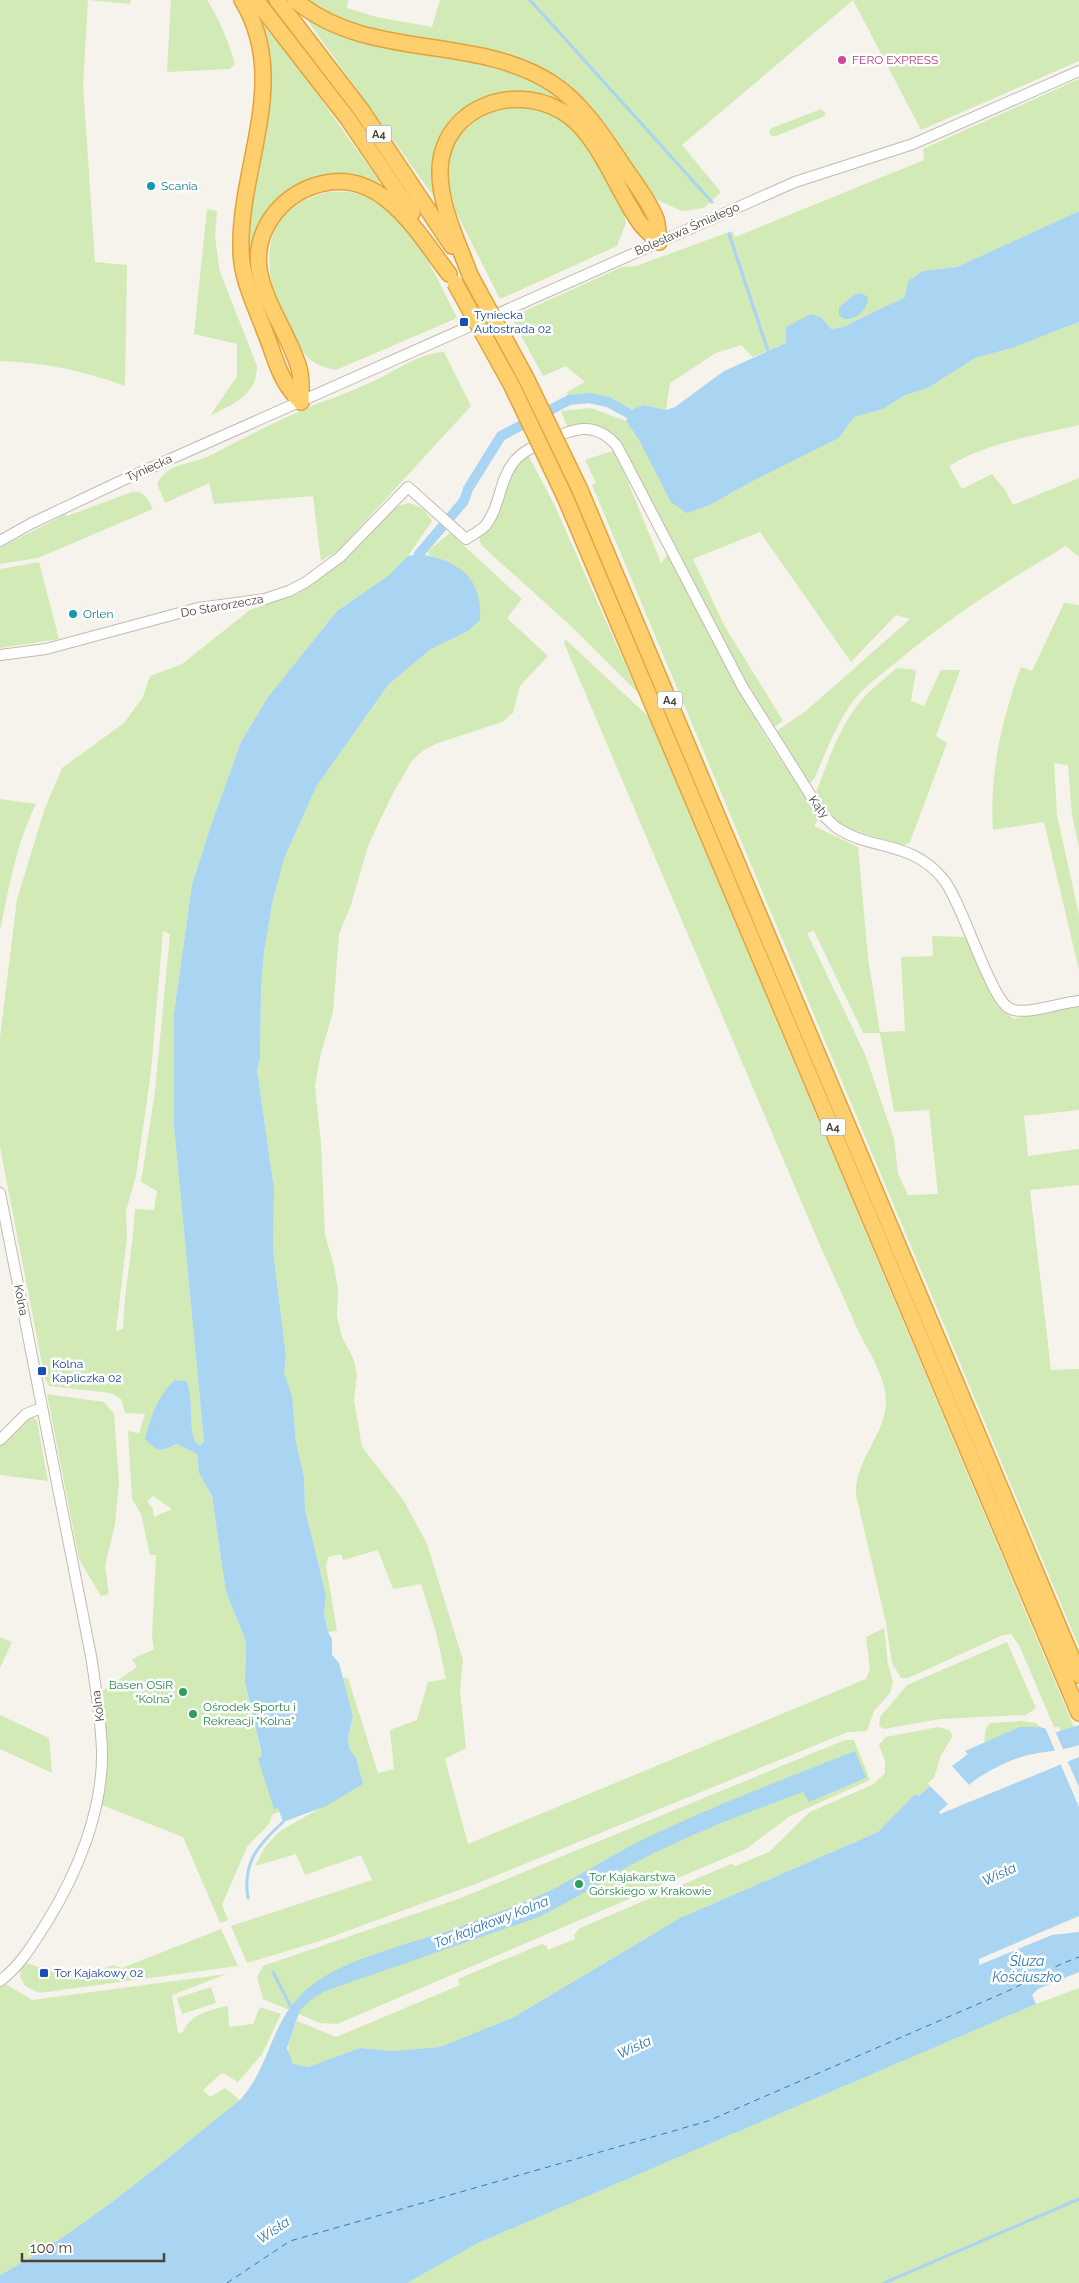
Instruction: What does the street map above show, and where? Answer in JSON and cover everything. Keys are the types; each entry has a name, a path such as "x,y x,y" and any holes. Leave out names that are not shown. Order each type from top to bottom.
{"highway":[{"path":"242,0 257,34 264,87 260,126 242,211 241,252 248,290 282,380 301,402"},
{"name":"A4","path":"256,0 348,119 389,178 452,278 512,386 565,497 1079,1713"},
{"name":"A4","path":"277,0 362,110 426,204 470,274 526,378 580,490 1079,1675"},
{"path":"295,0 323,18 363,34 387,41 506,63 534,73 554,84 584,111 604,137 656,220 659,242"},
{"path":"470,274 452,226 440,184 440,167 444,149 452,133 471,114 483,106 509,98 531,99 553,106 578,124 609,170 641,224 659,242"},
{"path":"301,402 300,370 268,300 260,271 261,239 270,220 294,194 327,182 350,183 373,190 395,205 452,278"}],"street":[{"name":"Bolesława Śmiałego","path":"301,402 795,182 913,144 1079,71"},
{"name":"Tyniecka","path":"0,541 32,523 121,481 301,402"},
{"name":"Kąty","path":"452,526 466,539 484,528 492,516 508,470 518,456 527,450 577,429 596,430 611,438 641,490 742,686 823,815 836,828 896,848 928,864 937,872 960,906 996,990 1008,1008 1020,1012 1065,1001 1079,1001"},
{"name":"Do Starorzecza","path":"0,655 46,649 198,608 265,598 289,591 306,582 340,557 408,487 452,526"},
{"name":"Kolna","path":"0,1193 92,1664 100,1720 102,1752 93,1812 71,1879 25,1956 0,1981"},
{"path":"0,1440 30,1412 41,1408"}],"green space":[{"path":"0,0 88,0 83,85 95,262 127,265 125,386 63,368 32,363 0,361"},
{"path":"88,0 131,0 130,4"},
{"path":"171,0 207,0 220,23 235,64 230,69 167,72"},
{"path":"303,0 348,0 347,8 377,17 432,27 440,0 853,0 682,145 721,192 704,208 682,211 653,198 545,72 375,33 332,17"},
{"path":"853,0 1079,0 1079,61 921,130"},
{"path":"300,10 459,59 532,78 569,103 642,203 651,225 645,220 621,179 543,97 457,119 439,204"},
{"path":"260,21 299,69 385,189 306,183 257,235 276,336 252,275 247,254 246,235 251,195 269,112 271,93 269,66"},
{"path":"1079,79 1079,211 957,267 923,271 905,297 843,327 831,329 822,318 786,343 753,357 741,345 716,353 670,383 666,410 644,405 633,409 609,398 595,395 568,396 567,392 585,382 566,366 543,376 511,317 622,267 636,266 732,231 735,237 924,160 923,149"},
{"path":"521,104 555,114 578,133 596,157 626,209 624,212 626,223 617,246 500,299 456,212 446,172 453,146 463,128 493,108"},
{"path":"821,109 826,114 823,117 776,136 771,136 769,132 772,128"},
{"path":"327,192 354,193 373,201 390,213 417,244 439,281 457,318 336,370 323,367 312,361 301,350 291,335 276,301 269,264 270,247 278,224 289,211 303,201"},
{"path":"207,209 217,211 215,237 220,272 257,366 253,385 248,392 235,403 210,416 237,376 237,344 194,334"},
{"path":"1079,322 1079,425 1029,436 979,451 949,466 962,489 992,474 1005,490 1013,505 1079,478 1079,557 1066,546 999,587 913,648 862,691 853,701 836,729 814,779 810,783 805,781 775,732 806,711 910,619 896,615 851,662 760,532 693,559 724,625 783,721 773,728 741,677 680,554 617,438 594,424 567,426 561,411 591,408 626,421 639,440 710,505 751,482 839,438 854,417 883,409 905,395 928,388 975,358 1012,348"},
{"path":"444,352 471,406 338,551 321,561 313,496 214,504 209,483 165,503 157,484 161,477 173,468 211,455 314,405 376,380 414,360 434,353"},
{"path":"615,450 661,563 669,553 764,734 819,818 814,826 858,847 868,958 880,1032 905,1031 901,957 933,956 932,936 966,937 998,1006 1014,1019 1063,1007 1079,1006 1079,1110 1024,1116 1028,1156 1079,1149 1079,1185 1030,1190 1051,1370 1079,1369 1079,1647 592,485 596,483 585,460","holes":["814,931 863,1033 880,1033 894,1112 929,1110 938,1194 908,1195 898,1174 894,1139 865,1054 807,933"]},
{"path":"528,455 554,504 638,693 571,626 481,545 479,537 492,524 501,507 515,468"},
{"path":"132,492 143,494 153,509 38,558 0,564 0,548 66,514 67,516"},
{"path":"409,503 413,504 423,509 432,521 408,556 388,576 337,611 268,697 241,742 212,822 192,885 174,1013 174,1126 204,1442 200,1445 195,1442 187,1381 175,1380 162,1451 177,1444 197,1454 199,1473 212,1496 226,1592 246,1641 245,1682 274,1809 278,1807 279,1812 272,1815 269,1824 247,1847 222,1905 228,1920 220,1923 183,1837 99,1804 101,1692 137,1667 132,1659 154,1649 152,1636 156,1555 150,1555 141,1514 132,1499 128,1431 139,1433 145,1414 125,1413 121,1399 110,1393 49,1386 45,1379 0,1147 0,1038 17,899 45,808 62,768 124,723 143,697 150,676 182,664 250,610 297,594 319,580 393,507","holes":["163,931 170,934 155,1091 141,1182 157,1191 154,1210 135,1209 123,1329 116,1331 127,1238 126,1211 136,1176 151,1072","153,1496 172,1509 154,1517 153,1509 147,1501"]},
{"path":"450,533 522,599 507,618 548,656 520,686 513,713 502,722 438,743 422,751 411,762 390,799 368,846 351,905 339,934 333,1012 320,1057 315,1087 321,1143 325,1235 334,1266 338,1290 337,1316 342,1337 354,1360 357,1375 354,1400 362,1447 404,1501 427,1544 463,1660 460,1690 466,1748 445,1759 468,1844 866,1679 870,1669 866,1637 884,1628 888,1665 893,1681 890,1693 874,1711 867,1731 848,1732 478,1883 320,1941 247,1963 231,1926 372,1880 361,1855 305,1875 296,1854 255,1866 265,1847 280,1831 362,1784 355,1758 349,1748 348,1737 353,1716 342,1678 348,1678 378,1773 394,1769 390,1730 417,1720 428,1682 446,1679 436,1632 421,1584 393,1589 378,1550 343,1560 341,1554 328,1557 326,1566 337,1631 328,1632 324,1614 326,1595 305,1509 304,1477 296,1442 292,1395 284,1373 286,1357 273,1250 274,1188 257,1070 260,1058 261,989 264,953 272,904 284,859 316,787 388,685 431,649 468,631 458,567 428,555 429,550"},
{"path":"39,562 59,639 0,648 0,569"},
{"path":"1064,603 1079,605 1079,848 1072,815 1068,765 1054,763 1057,815 1079,915 1079,970 1044,822 993,830 992,809 998,747 1014,686 1021,667 1032,671"},
{"path":"565,639 648,716 1074,1727 1061,1732 1059,1727 1054,1727 1019,1645 1011,1634 1003,1635 908,1678 901,1678 892,1663 886,1623 856,1495 860,1470 881,1426 884,1414 886,1402 883,1382 815,1234 564,643"},
{"path":"897,668 916,670 911,701 924,706 941,670 960,670 936,736 947,743 910,842 904,846 842,826 828,813 815,795 836,742 849,717 867,694"},
{"path":"0,799 36,804 18,850 0,931"},
{"path":"47,1394 104,1402 114,1414 119,1483 115,1524 105,1566 109,1594 101,1596 79,1559"},
{"path":"33,1417 37,1421 48,1481 0,1475 0,1444 28,1418"},
{"path":"0,1637 12,1642 0,1668"},
{"path":"1007,1642 1036,1708 1026,1715 940,1719 884,1729 879,1726 880,1717 907,1685"},
{"path":"0,1715 49,1738 52,1773 0,1749"},
{"path":"1020,1721 1036,1723 1040,1727 1020,1727 984,1743 986,1728 991,1723"},
{"path":"938,1727 949,1730 953,1736 941,1755 934,1778 928,1783 930,1786 919,1796 915,1794 878,1832 680,1918 514,2017 440,2047 394,2051 360,2048 308,2067 293,2064 288,2048 290,2037 297,2021 336,2037 460,1985 458,1979 542,1944 547,1946 548,1950 575,1939 574,1935 580,1928 731,1864 736,1866 769,1852 810,1812 874,1784 885,1773 885,1761 879,1745 886,1737"},
{"name":"Tor Kajakarstwa Górskiego w Krakowie","path":"845,1740 854,1740 870,1780 790,1816 746,1849 337,2024 320,2023 263,1999 257,1977 263,1966 458,1899"},
{"path":"221,1929 238,1966 39,1993 25,1986 20,1976 21,1967 27,1963 73,1979 113,1965 122,1968"},
{"path":"227,1974 172,1995 178,2033 183,2032 190,2021 201,2014 228,2006 229,2027 253,2024 260,2007 281,2014 262,2054 238,2082 222,2073 203,2090 210,2097 225,2088 240,2100 94,2215 64,2236 0,2275 0,1985 4,1983 32,2000"},
{"path":"211,1987 216,2003 182,2014 177,1998"},
{"path":"1079,1988 1079,2283 407,2283 478,2243 1036,2004"}],"water":[{"path":"1079,211 1079,322 1012,348 975,358 928,388 905,395 883,409 854,417 839,438 751,482 710,505 687,513 671,502 639,440 626,421 633,409 644,405 666,410 675,407 724,371 786,343 786,327 811,314 822,318 831,329 843,327 905,297 908,281 923,271 957,267"},
{"path":"861,293 868,297 864,310 857,316 848,319 844,319 839,315 839,307 854,295"},
{"path":"419,554 446,561 457,566 466,574 473,582 477,593 480,605 480,620 468,631 431,649 388,685 316,787 284,859 272,904 264,953 261,989 260,1058 257,1070 274,1188 273,1250 286,1357 284,1373 292,1395 296,1442 304,1477 305,1509 326,1595 324,1614 328,1632 332,1639 332,1655 339,1663 353,1716 348,1737 349,1748 356,1758 363,1784 326,1806 283,1822 278,1808 274,1809 258,1759 262,1755 245,1682 246,1641 226,1592 212,1496 199,1473 197,1454 177,1444 160,1450 145,1439 160,1399 175,1380 187,1381 195,1442 200,1445 204,1442 174,1126 174,1013 192,885 212,822 241,742 268,697 337,611 388,576 408,556"},
{"path":"1079,1725 1079,1745 1017,1758 990,1771 969,1785 952,1766 968,1754 965,1751 1020,1727 1040,1727 1057,1732"},
{"path":"855,1751 866,1778 809,1802 803,1792 745,1814 650,1855 536,1918 325,1991 300,2010 287,2048 293,2064 308,2067 360,2048 394,2051 440,2047 514,2017 680,1918 878,1832 915,1794 919,1796 930,1786 948,1804 939,1812 940,1814 1079,1757 1079,1916 979,1959 979,1965 1052,1935 1079,1932 1079,1972 1038,1989 1032,1995 1036,2004 478,2243 407,2283 0,2283 0,2275 64,2236 94,2215 240,2100 251,2086 287,2013 297,1999 324,1977 359,1960 461,1927 544,1894 631,1845 698,1814"}],"pier":[{"path":"1045,1727 1055,1730 1064,1752 1056,1753"},
{"path":"1067,1760 1079,1787 1079,1807 1060,1763"}],"waterway":[{"path":"530,0 712,202"},
{"path":"729,234 768,351"},
{"path":"419,554 464,501 468,489 501,436 569,400 589,398 608,402 632,415"},
{"path":"248,1898 248,1874 254,1855 283,1822"},
{"path":"273,1972 291,2007"},
{"path":"884,2283 1079,2199"}],"ferry route":[{"path":"227,2283 290,2241 708,2121 1008,1991 1079,1957"}],"place":[{"name":"FERO EXPRESS","path":"842,60"},
{"name":"Scania","path":"151,186"},
{"name":"Tyniecka Autostrada 02","path":"464,322"},
{"name":"Orlen","path":"73,614"},
{"name":"Kolna Kapliczka 02","path":"42,1371"},
{"name":"Basen OSiR \"Kolna\"","path":"183,1692"},
{"name":"Ośrodek Sportu i Rekreacji \"Kolna\"","path":"193,1714"},
{"name":"Tor Kajakarstwa Górskiego w Krakowie","path":"579,1884"},
{"name":"Tor Kajakowy 02","path":"44,1973"}],"water label":[{"name":"Wisła","path":"999,1874"},
{"name":"Tor kajakowy Kolna","path":"491,1922"},
{"name":"Śluza Kościuszko","path":"1027,1969"},
{"name":"Wisła","path":"634,2047"},
{"name":"Wisła","path":"273,2230"}]}
